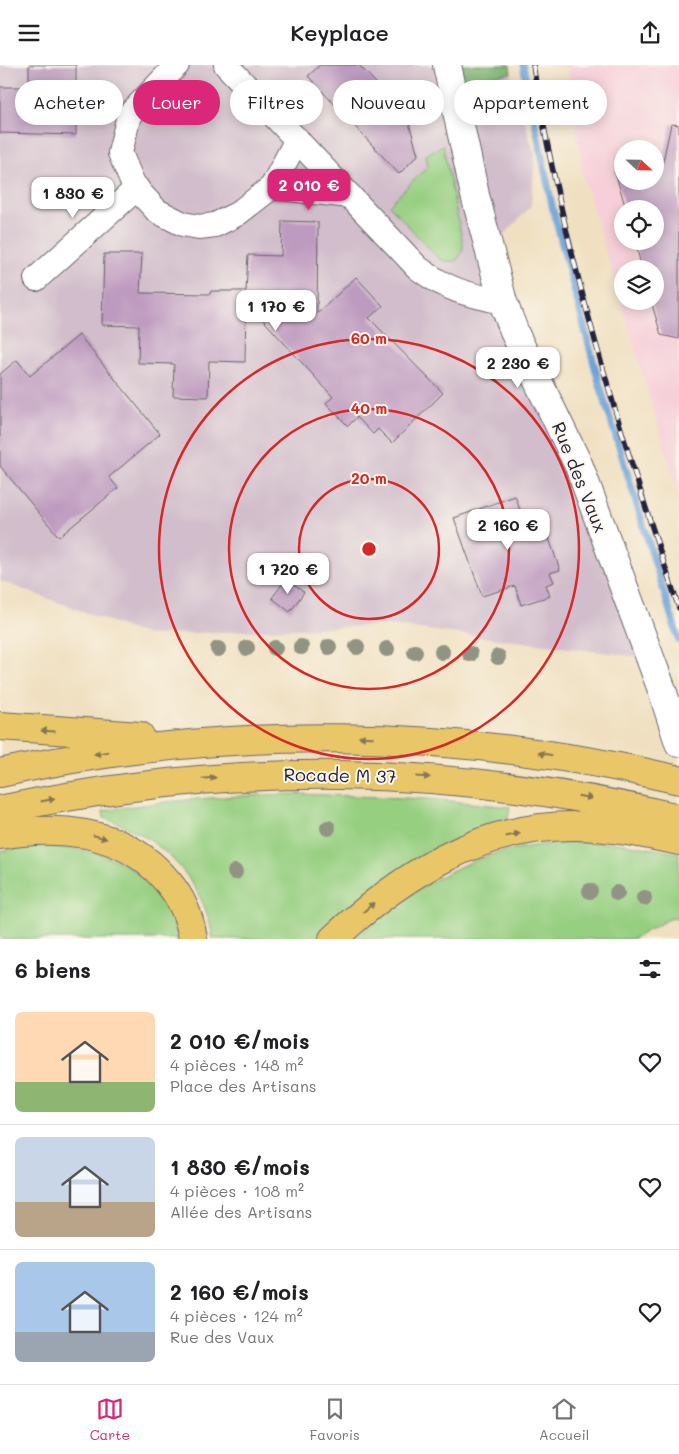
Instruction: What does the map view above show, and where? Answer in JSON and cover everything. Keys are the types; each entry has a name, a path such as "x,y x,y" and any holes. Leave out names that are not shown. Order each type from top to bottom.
{"highway":[{"path":"0,726 219,741"},
{"name":"Rocade M 37","path":"0,773 127,749 219,741 322,737 454,743 566,757 679,780"},
{"name":"Rocade M 37","path":"0,810 85,793 177,781 268,775 350,774 405,776 496,784 588,798 679,818"},
{"path":"333,939 383,895 424,868 469,846 527,832 576,826 606,828 679,841"},
{"path":"0,835 47,830 74,831 100,835 126,846 154,865 177,892 191,926 193,939"}],"street":[{"path":"177,65 129,115 120,153 136,189 158,211 183,224 199,227 215,225 237,214 272,187 297,139"},
{"path":"226,65 418,268 440,284 465,293 503,302"},
{"name":"Rue des Vaux","path":"447,65 475,195 503,302 516,336 579,466 662,690 679,743"},
{"path":"272,187 350,196"},
{"path":"36,279 136,189"}],"shaded area":[{"path":"0,65 447,65 451,83 454,82 454,125 526,125 535,157 531,206 489,251 649,658 388,625 147,635 0,581"},
{"path":"567,65 679,65 679,495 623,310 664,310 664,260 614,260 614,279 583,176 576,125 607,125 607,80 569,80"},
{"path":"511,73 513,80 469,80"}],"green space":[{"path":"447,65 510,65 511,73 469,80 454,80 454,82 451,83"},
{"path":"443,145 463,244 463,249 456,261 443,261 436,256 389,205 428,166 426,155"},
{"path":"300,794 430,799 510,807 507,824 371,889 312,939 213,939 208,918 200,898 189,879 176,863 161,848 143,836 104,818 103,811 201,799"},
{"path":"569,842 618,843 679,853 679,917 669,919 632,939 353,939 417,891 434,880 471,862 509,850"},
{"path":"22,847 74,849 98,854 120,862 140,874 156,891 169,912 178,939 0,939 0,851"}],"building":[{"path":"29,65 76,65 76,80 29,80"},
{"path":"320,65 359,65 373,80 333,80 333,103 323,92 323,80 312,80 308,76"},
{"path":"0,87 15,87 15,125 76,125 76,135 0,133"},
{"path":"671,124 679,125 679,339 661,335 654,310 664,310 664,260 640,260 637,250 664,250 664,200 623,200 620,190 664,190 664,157"},
{"path":"354,125 410,125 418,155 399,174"},
{"path":"282,221 318,222 317,314 356,277 383,306 369,318 443,393 392,443 378,429 373,434 357,417 348,426 326,403 333,397 246,301 245,362 209,361 208,397 173,396 174,364 138,363 139,326 102,325 104,254 142,254 140,293 210,294 211,291 246,291 248,255 281,256"},
{"path":"79,335 160,434 109,477 118,488 59,537 0,466 0,374 17,360 30,376"},
{"path":"515,496 527,530 544,524 560,570 550,573 554,582 546,585 550,596 521,605 515,586 482,596 454,518"},
{"path":"286,579 304,592 290,612 272,598"}],"waterway":[{"path":"523,65 553,210 598,379 679,641"}],"railway":[{"path":"533,65 560,203 595,339 635,475 679,608"}]}
